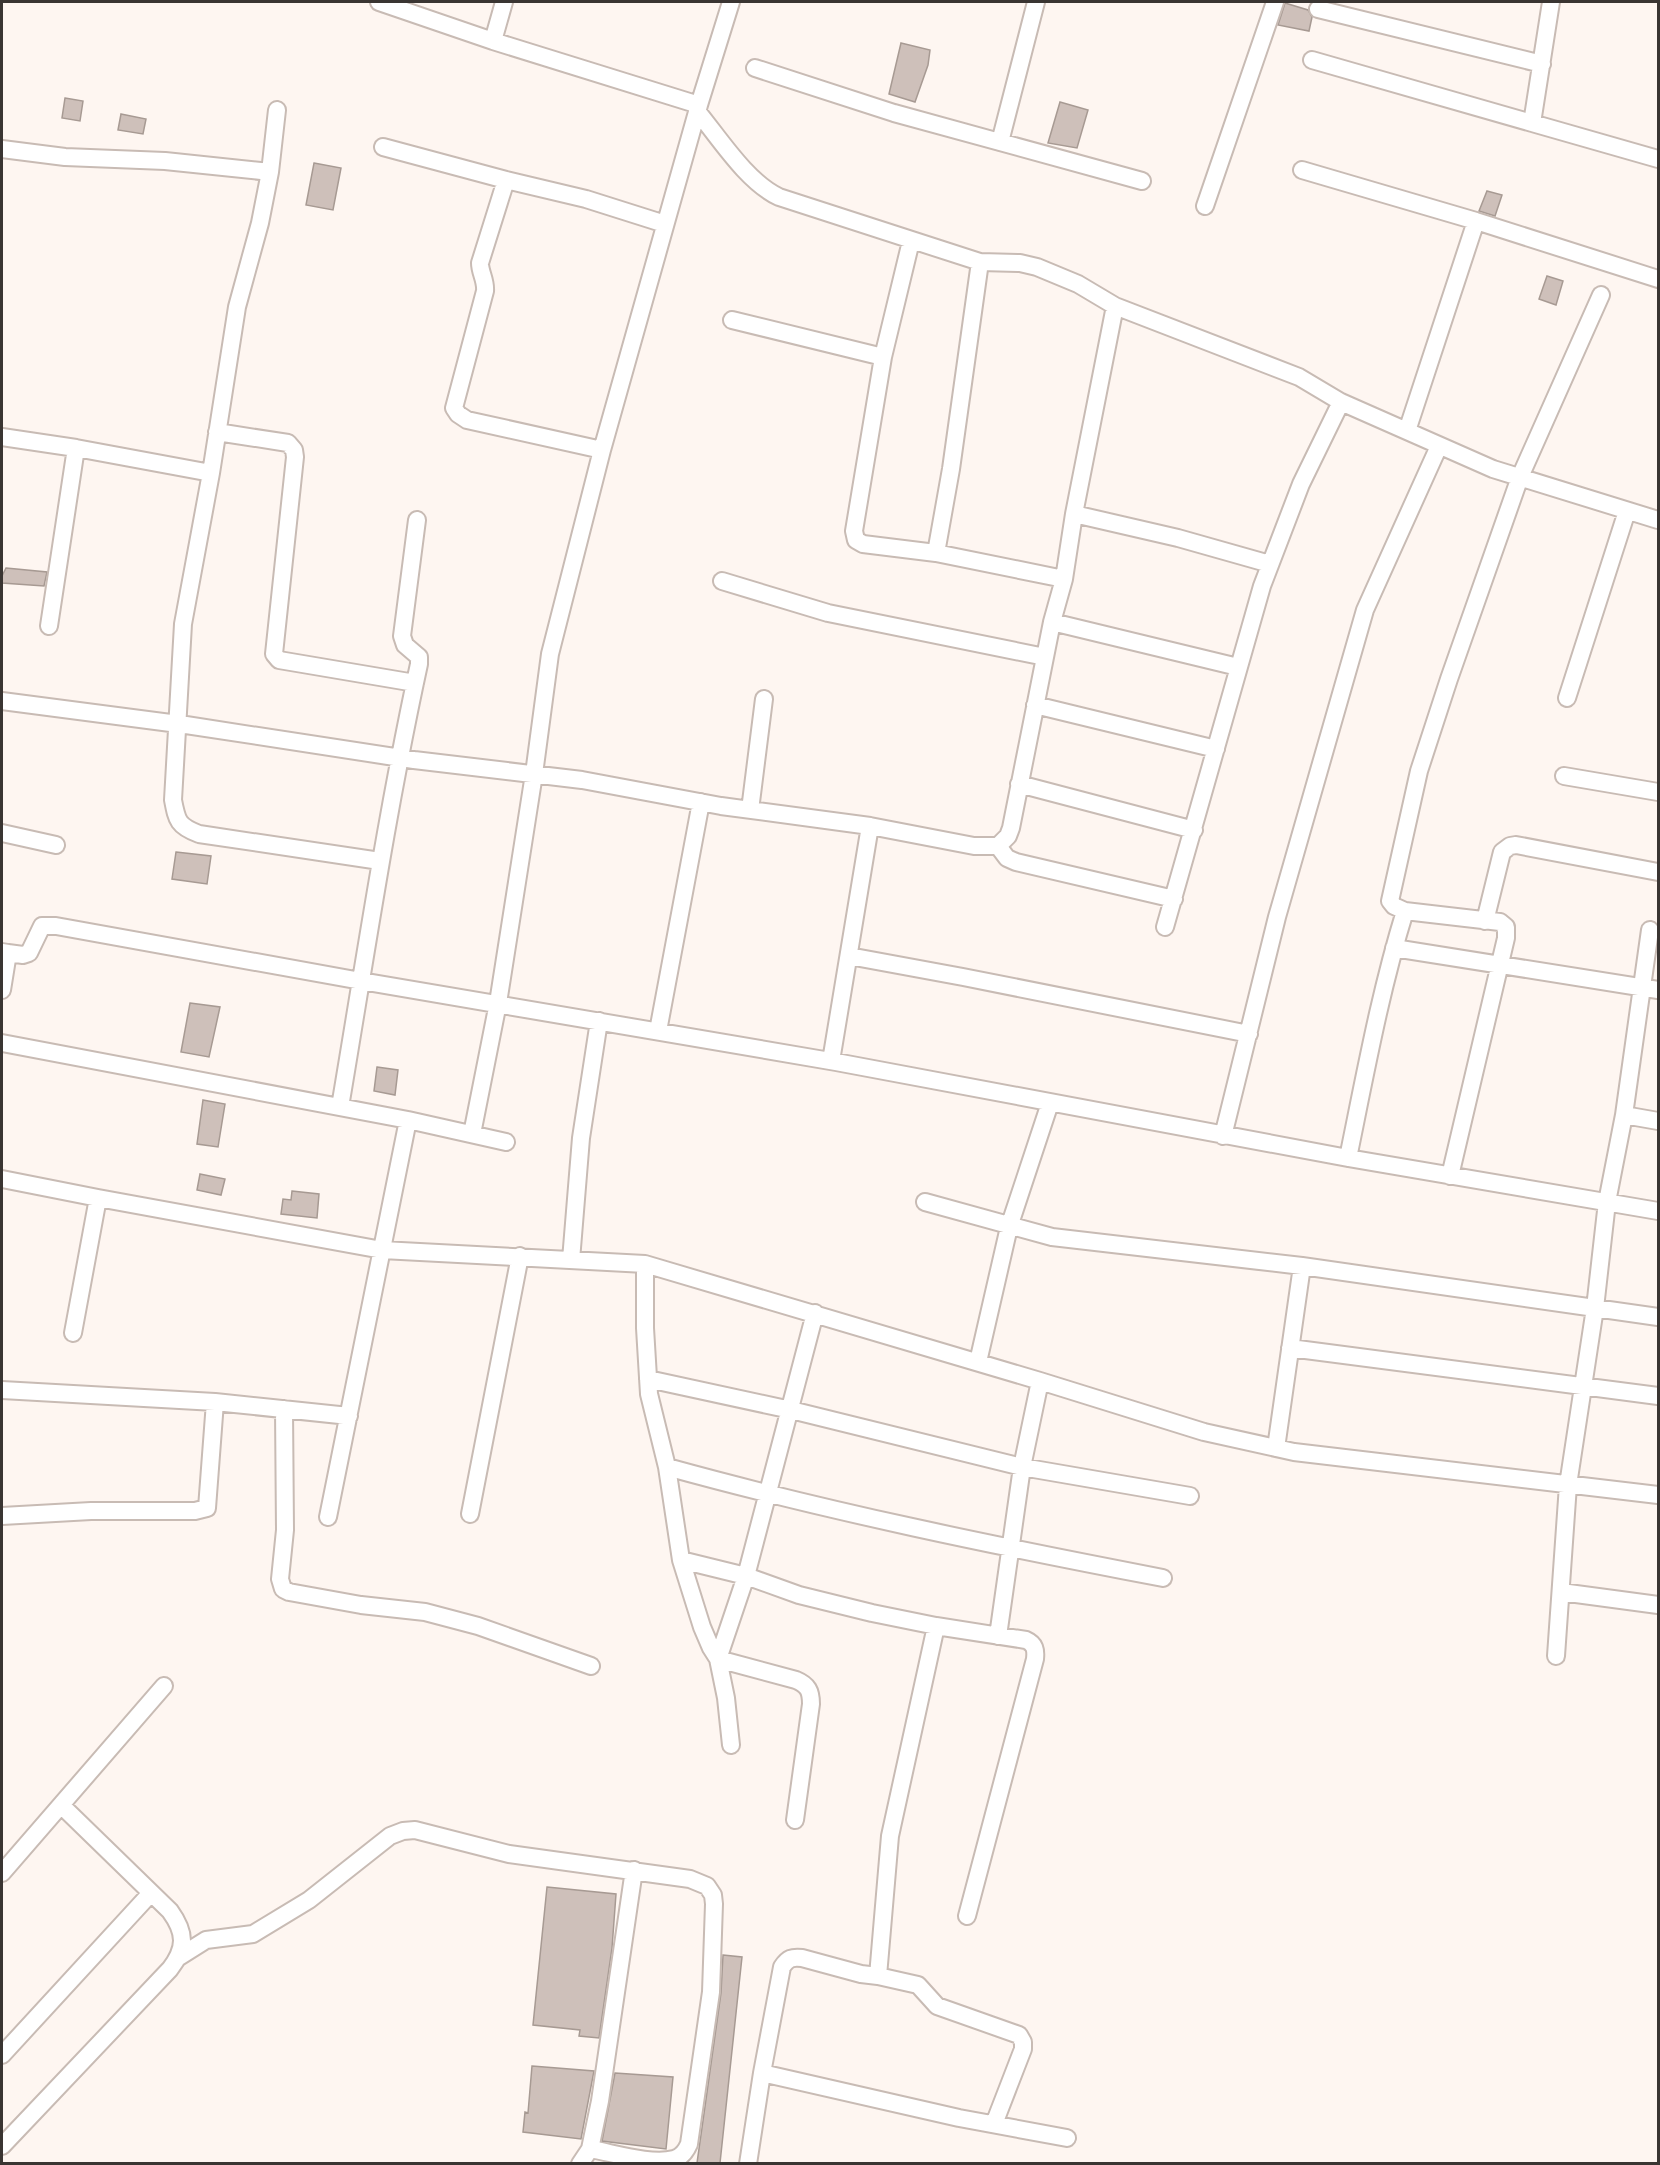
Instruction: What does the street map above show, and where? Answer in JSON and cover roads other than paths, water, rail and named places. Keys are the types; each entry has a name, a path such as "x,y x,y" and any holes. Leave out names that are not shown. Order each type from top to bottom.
{"street":[{"path":"382,2 698,108 735,158 769,192 911,241 980,261 1020,263 1036,267 1078,284 1115,306 1299,377 1341,402 1439,446 1520,477 1659,520"},
{"path":"494,41 504,2"},
{"path":"472,1134 498,1003 534,774 550,654 602,450 698,108 731,2"},
{"path":"1000,142 1036,2"},
{"path":"1205,206 1275,2"},
{"path":"1532,123 1551,2"},
{"path":"1318,9 1542,64"},
{"path":"1312,60 1659,159"},
{"path":"755,68 894,113 1142,181"},
{"path":"277,110 270,172 260,223 237,307 218,432 183,624 173,800 178,822 199,834 380,861"},
{"path":"382,147 585,199 665,224"},
{"path":"2,149 65,157 165,161 270,172"},
{"path":"1302,170 1476,221 1659,279"},
{"path":"506,180 480,263 480,270 486,284 454,408 467,420 602,450"},
{"path":"1407,431 1476,221"},
{"path":"911,241 883,357 854,536 863,544 936,553 1064,579"},
{"path":"936,553 951,469 980,261"},
{"path":"1450,1176 1506,938 1506,927 1500,922 1406,911 1394,906 1390,900 1419,771 1520,477 1601,295"},
{"path":"2,700 399,758 582,780 750,810 870,826 974,846 998,846 1008,836 1011,828 1052,622 1064,579 1074,514 1115,306"},
{"path":"732,320 883,357"},
{"path":"1166,927 1238,667 1270,564 1301,484 1341,402"},
{"path":"218,432 288,443 294,450 274,654 279,660 415,683"},
{"path":"2,437 211,473"},
{"path":"1223,1136 1277,917 1365,610 1439,446"},
{"path":"49,626 76,448"},
{"path":"1567,698 1627,511"},
{"path":"1074,514 1178,538 1270,564"},
{"path":"340,1107 380,861 419,657 405,645 402,636 417,520"},
{"path":"722,581 828,613 1045,657"},
{"path":"1052,622 1238,667"},
{"path":"750,810 764,699"},
{"path":"1035,705 1216,749"},
{"path":"1563,776 1659,792"},
{"path":"1019,784 1194,830"},
{"path":"658,1031 701,802"},
{"path":"831,1061 870,826"},
{"path":"2,833 56,845"},
{"path":"998,846 1008,858 1016,862 1174,899"},
{"path":"1485,921 1502,852 1510,846 1525,846 1659,872"},
{"path":"1348,1158 1394,948 1406,911"},
{"path":"2,990 5,952 24,955 29,953 39,930 42,926 49,925 831,1061 1223,1136 1659,1211"},
{"path":"1556,1656 1568,1485 1595,1308 1607,1202 1624,1115 1640,988 1650,930"},
{"path":"1394,948 1659,990"},
{"path":"849,956 1249,1034"},
{"path":"571,1260 581,1138 599,1021"},
{"path":"2,1043 408,1120 506,1142"},
{"path":"978,1362 1009,1227 1050,1103"},
{"path":"1624,1115 1659,1121"},
{"path":"328,1517 408,1120"},
{"path":"2,1179 382,1250 645,1264 815,1313 1204,1432 1294,1452 1659,1496"},
{"path":"73,1333 98,1198"},
{"path":"925,1202 1052,1237 1302,1266 1659,1317"},
{"path":"470,1514 520,1256"},
{"path":"645,1264 645,1328 649,1394 667,1467 681,1560 702,1627 718,1659 726,1698 731,1745"},
{"path":"1276,1448 1302,1266"},
{"path":"718,1659 746,1576 815,1313"},
{"path":"1290,1348 1659,1396"},
{"path":"648,1379 791,1410 1022,1467 1190,1496"},
{"path":"998,1636 1022,1467 1040,1381"},
{"path":"2,1390 215,1402 349,1416"},
{"path":"2,1516 91,1511 195,1511 207,1508 215,1402"},
{"path":"284,1410 285,1530 280,1580 284,1589 289,1592 361,1605 425,1612 478,1626 591,1666"},
{"path":"667,1467 766,1495 1010,1549 1163,1578"},
{"path":"681,1560 746,1576 799,1595 936,1626 1031,1643 1035,1647 1035,1659 966,1916"},
{"path":"1561,1592 1659,1605"},
{"path":"878,1976 890,1836 936,1626"},
{"path":"718,1659 796,1680 803,1683 809,1690 811,1704 795,1820"},
{"path":"2,1873 164,1686"},
{"path":"61,1805 170,1911 182,1932 179,1957"},
{"path":"2,2146 170,1970 179,1957 206,1940 253,1934 309,1900 379,1844 403,1831 423,1830 509,1854 690,1879 707,1886 713,1895 711,1992 689,2144 685,2154 675,2159 656,2161 590,2149"},
{"path":"580,2163 590,2149 600,2101 634,1870"},
{"path":"2,2055 151,1893"},
{"path":"748,2163 782,1967 786,1960 792,1957 918,1985 937,2006 1022,2038 1023,2049 994,2124"},
{"path":"762,2073 1067,2138"}]}
